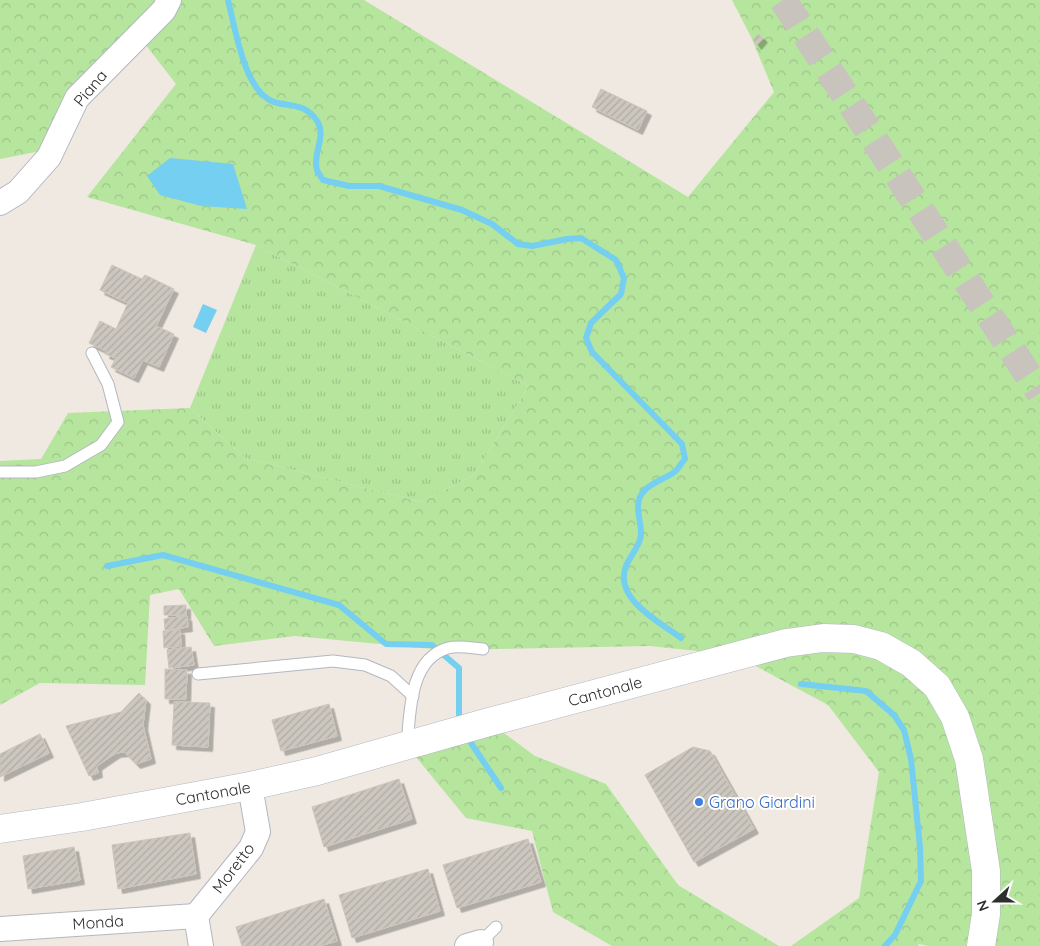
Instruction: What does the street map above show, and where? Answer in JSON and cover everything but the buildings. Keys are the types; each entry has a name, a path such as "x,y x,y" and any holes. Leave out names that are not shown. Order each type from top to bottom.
{"street":[{"name":"Piana","path":"0,203 18,192 50,157 77,98 164,10 169,0"},
{"name":"Cantonale","path":"0,829 82,817 250,786 317,771 786,643 823,638 854,639 881,646 911,663 937,686 955,717 969,759 986,872 986,914 982,946"},
{"name":"Moretto","path":"196,916 251,848 258,832 254,800 250,786"},
{"name":"Monda","path":"0,929 196,916"},
{"path":"196,916 201,946"}],"lane":[{"path":"0,472 36,472 65,466 101,445 118,422 108,384 92,353"},
{"path":"407,746 413,696 419,673 429,658 449,647 483,649"},
{"path":"198,674 333,661 365,665 391,676 413,696"}],"green space":[{"path":"0,0 364,0 688,197 774,92 751,37 732,0 1040,0 1040,946 928,946 919,944 918,946 791,946 859,898 879,772 828,705 735,655 650,646 443,650 295,636 214,646 179,589 150,595 145,685 40,683 0,705 0,461 41,459 68,413 190,408 245,458 421,502 474,475 529,386 256,245 87,197 176,84 138,35 46,150 0,159"},
{"path":"256,245 529,386 474,475 421,502 245,458 190,408"},
{"path":"489,722 535,756 606,784 678,885 779,946 612,946 553,912 532,831 466,818 407,746"}],"water":[{"path":"170,158 233,164 247,209 201,206 160,195 147,176"},
{"path":"203,304 217,310 206,333 193,327"}],"waterway":[{"path":"228,0 242,57 255,86 264,96 274,102 303,108 313,115 317,121 321,133 316,164 317,171 323,180 349,186 379,186 462,210 492,224 518,244 532,246 581,238 616,260 624,278 621,294 591,323 586,338 592,352 682,444 685,459 675,472 650,486 640,496 638,513 641,535 637,547 626,566 624,578 626,589 632,599 651,617 681,638"},
{"path":"107,566 163,555 339,605 386,644 432,645 459,668 459,715 462,723"},
{"path":"801,684 866,691 894,715 904,730 911,759 920,847 921,881 895,935 885,946"},
{"path":"467,734 501,788"}],"tunnel":[{"path":"783,0 1040,393"}],"place":[{"name":"Grano Giardini","path":"699,802"}]}
